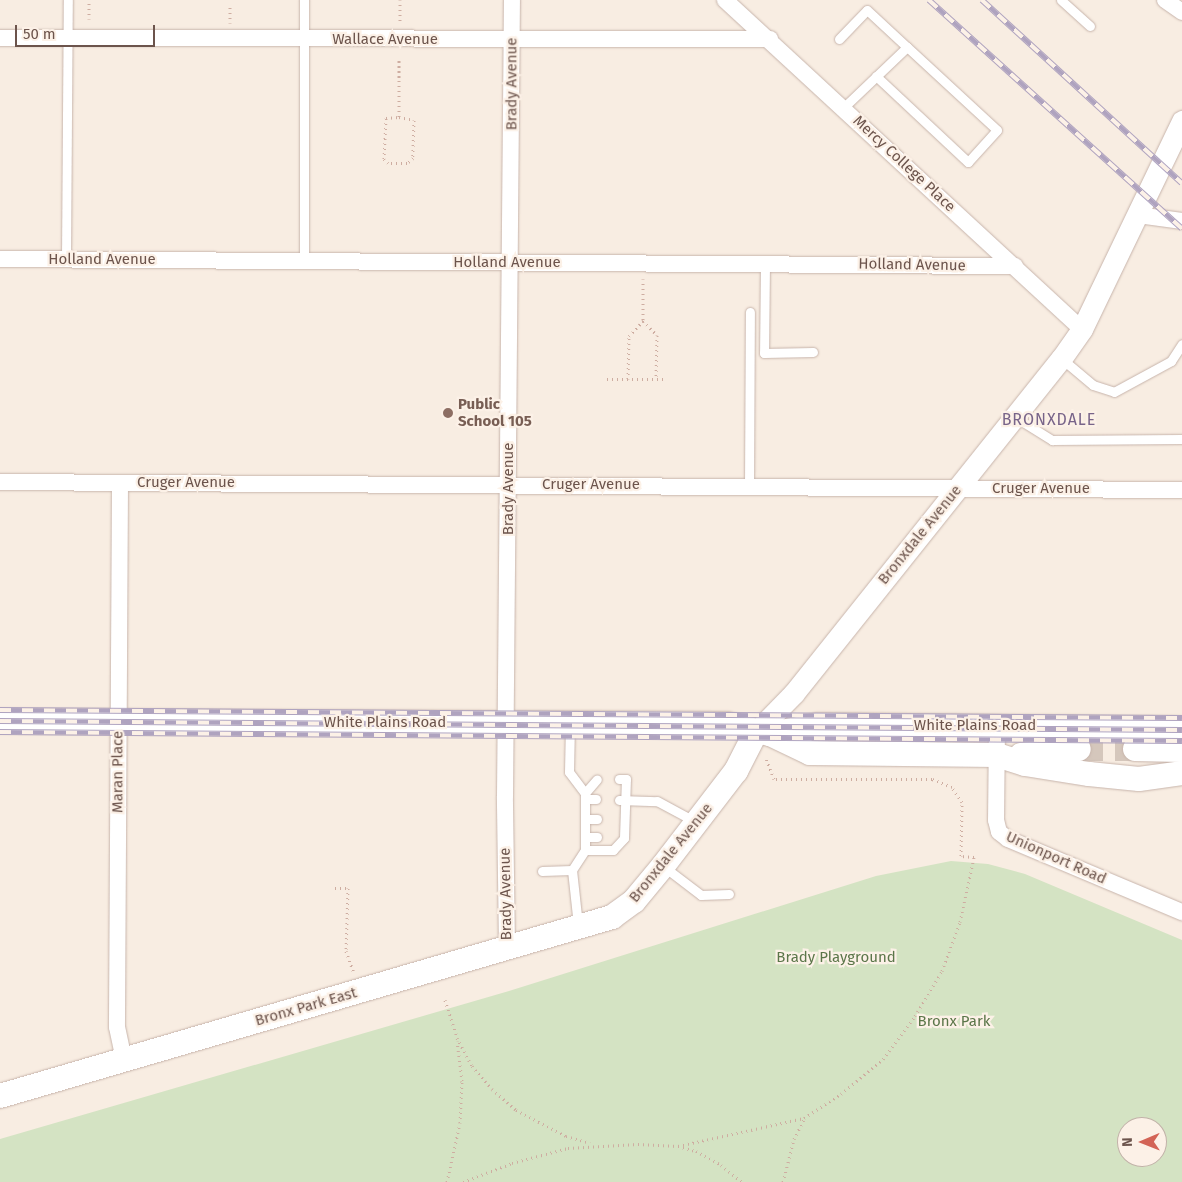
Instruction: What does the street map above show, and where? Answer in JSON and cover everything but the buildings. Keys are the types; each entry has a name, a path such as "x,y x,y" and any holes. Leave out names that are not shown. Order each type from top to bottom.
{"main road":[{"name":"White Plains Road","path":"0,721 727,724 763,733 810,753 1002,756 1080,749"},
{"name":"White Plains Road","path":"763,733 818,725 1182,729"},
{"name":"Bronxdale Avenue","path":"612,917 634,901 663,866 763,733"},
{"path":"1136,749 1182,750"},
{"name":"White Plains Road","path":"1002,756 1025,764 1122,777 1162,777 1182,773"},
{"name":"Bronx Park East","path":"0,1096 361,992 612,917"}],"street":[{"name":"Brady Avenue","path":"508,948 507,724 512,0"},
{"name":"Mercy College Place","path":"725,0 1082,329"},
{"path":"1165,0 1182,12"},
{"name":"Wallace Avenue","path":"0,38 512,41 770,40"},
{"name":"Bronxdale Avenue","path":"763,733 1015,417 1082,329 1182,120"},
{"path":"1137,215 1182,221"},
{"name":"Holland Avenue","path":"0,259 1015,266"},
{"name":"Cruger Avenue","path":"0,482 1182,490"},
{"name":"Maran Place","path":"120,483 117,1027 124,1060"},
{"name":"Unionport Road","path":"998,727 1002,756 996,820 1003,836 1182,912"}],"lane":[{"path":"66,260 65,38 68,0"},
{"path":"304,0 304,262"},
{"path":"1061,0 1090,26"},
{"path":"839,39 867,10 997,130 968,162 876,76"},
{"path":"843,108 907,47"},
{"path":"764,263 764,353 813,352"},
{"path":"749,487 750,312"},
{"path":"1061,358 1093,385 1114,392 1171,361 1182,344"},
{"path":"1015,417 1052,440 1182,439"},
{"path":"570,724 569,772 585,796 584,850 572,870 579,928"},
{"path":"585,796 597,779"},
{"path":"584,850 613,850 621,838 622,800 626,779 619,779"},
{"path":"585,796 596,799"},
{"path":"622,800 656,801 696,822"},
{"path":"585,819 597,819"},
{"path":"585,837 597,837"},
{"path":"663,866 701,895 729,894"},
{"path":"542,872 572,870"}],"path":[{"path":"89,0 89,19"},
{"path":"400,0 400,21"},
{"path":"399,59 399,117"},
{"path":"399,117 414,120 413,158 407,163 388,163 384,159 386,118 399,117"},
{"path":"642,263 643,321 657,335 656,379"},
{"path":"628,379 628,336 643,321"},
{"path":"606,379 665,379"},
{"path":"463,1182 529,1157 593,1144 678,1146 804,1118 841,1094 883,1059 915,1016 942,971 960,922 974,857 961,856 962,802 952,787"},
{"path":"335,888 348,888 346,951 361,992"},
{"path":"444,1000 457,1038 472,1066 516,1110 566,1136 593,1144"},
{"path":"447,1182 460,1123 462,1081 457,1038"},
{"path":"783,1182 794,1139 804,1118"},
{"path":"678,1146 716,1162 742,1182"}],"green space":[{"name":"Bronx Park","path":"951,861 988,864 1025,874 1182,940 1182,1182 0,1182 0,1139 509,991 876,876"}],"tunnel":[{"path":"1079,749 1135,749"}],"railway":[{"path":"929,0 1182,229"},
{"path":"982,0 1182,183"},
{"path":"0,710 1182,718"},
{"path":"0,721 1182,730"},
{"path":"0,732 1182,741"}],"place":[{"name":"Public School 105","path":"448,413"}],"district":[{"name":"BRONXDALE","path":"1049,420"}],"park label":[{"name":"Brady Playground","path":"836,958"}]}
